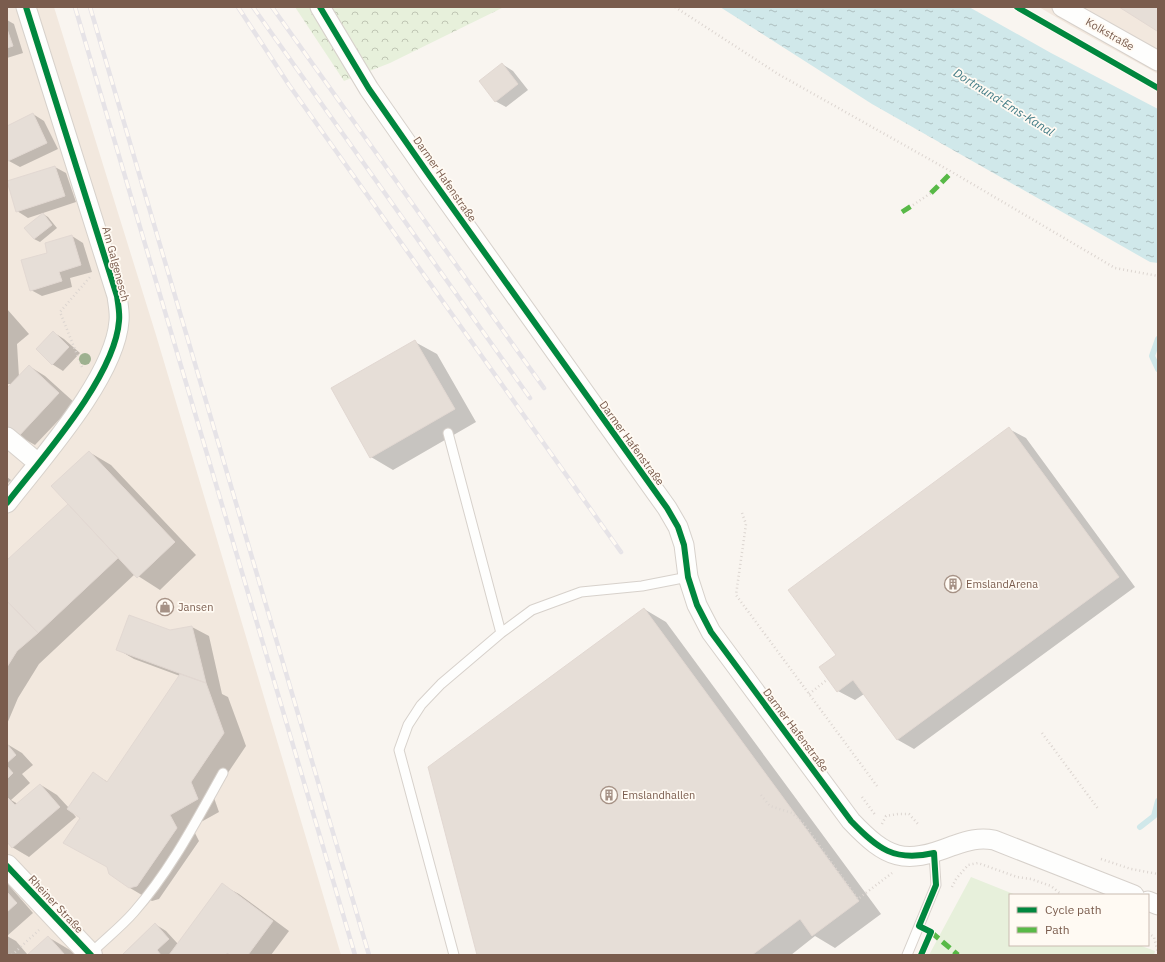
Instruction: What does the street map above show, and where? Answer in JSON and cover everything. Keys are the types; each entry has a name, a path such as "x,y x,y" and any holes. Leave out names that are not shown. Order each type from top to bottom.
{"main road":[{"name":"Rheiner Straße","path":"7,866 90,955"}],"street":[{"name":"Am Galgenesch","path":"7,503 75,415 102,373 114,342 119,321 117,296 26,7"},
{"name":"Darmer Hafenstraße","path":"320,7 369,89 420,163 667,508 678,527 684,545 688,577 697,605 711,632 851,821 865,836 881,848 901,857 916,857 934,853 970,840 982,838 994,840 1131,894"},
{"name":"Kolkstraße","path":"1062,7 1158,62"},
{"path":"7,437 38,463"}],"lane":[{"path":"448,433 501,633"},
{"path":"454,955 399,750 408,725 421,705 441,684 501,633 532,610 581,592 642,586 688,577"},
{"path":"90,955 133,913 150,892 183,844 223,773"},
{"path":"907,955 936,885 934,853"}],"path":[{"path":"675,7 778,74 952,172 1115,268 1158,276"},
{"path":"913,205 931,193"},
{"path":"92,389 60,312 106,259"},
{"path":"742,514 746,524 736,595 877,786"},
{"path":"809,694 828,679"},
{"path":"1042,732 1099,810"},
{"path":"760,795 770,806 792,813 803,823 858,899 891,876 901,857"},
{"path":"862,797 882,824"},
{"path":"865,836 882,824 886,816 909,814 918,824"},
{"path":"949,892 968,865 978,863 987,867 1005,871 1017,877 1031,879 1044,884 1060,894"},
{"path":"12,955 54,916"},
{"path":"1149,934 1154,937 1158,953"}],"shaded area":[{"path":"7,7 54,7 156,335 341,955 7,955"},
{"path":"1039,7 1158,7 1158,74 1071,26"}],"green space":[{"path":"295,7 504,7 390,63 344,81"},
{"path":"971,877 1014,894 1009,894 1009,946 1142,946 1155,951 1154,955 929,955"}],"water":[{"name":"Dortmund-Ems-Kanal","path":"720,7 969,7 1051,53 1158,109 1158,263 1150,262 872,104"}],"building":[{"path":"1119,7 1158,7 1157,31"},
{"path":"7,29 13,46 7,48"},
{"path":"502,63 518,84 495,102 479,81"},
{"path":"33,113 47,143 8,161 7,126"},
{"path":"55,166 65,196 16,212 7,181"},
{"path":"43,213 52,225 34,239 24,228"},
{"path":"72,235 81,265 59,272 62,281 30,291 21,260 47,253 45,243"},
{"path":"53,331 69,347 52,365 36,349"},
{"path":"415,340 455,409 370,458 331,388"},
{"path":"29,365 59,393 18,437 7,426 7,388"},
{"name":"EmslandArena","path":"1009,427 1119,577 897,740 853,680 837,692 819,667 836,655 788,590"},
{"path":"89,451 175,542 137,578 51,486"},
{"path":"68,504 118,558 38,633 7,601 7,560"},
{"path":"7,601 38,633 17,651 7,667"},
{"name":"Emslandhallen","path":"644,608 859,901 812,936 800,919 752,955 477,955 428,767"},
{"path":"129,615 170,630 192,626 206,683 116,650"},
{"path":"180,674 206,683 224,733 191,782 198,799 170,815 177,828 137,886 129,888 109,874 107,867 63,843 80,818 67,809 93,772 107,782"},
{"path":"7,744 16,755 7,763"},
{"path":"7,766 13,773 7,779"},
{"path":"40,784 60,807 12,848 7,842 7,797 15,805"},
{"path":"222,883 273,921 248,955 230,955 227,953 225,955 169,955"},
{"path":"7,892 17,903 7,912"},
{"path":"155,923 169,939 157,950 161,955 122,955"},
{"path":"48,936 65,955 27,955"}],"waterway":[{"path":"1158,339 1152,356 1158,369"},
{"path":"1140,827 1154,816 1158,801"}],"railway":[{"path":"75,7 355,955"},
{"path":"90,7 369,955"},
{"path":"238,7 289,85 621,552"},
{"path":"253,7 530,398"},
{"path":"272,7 544,388"}],"marked path":[{"path":"931,193 952,172"},
{"path":"902,212 913,205"},
{"path":"931,932 958,955"}],"cycle path":[{"path":"7,503 56,441 91,392 105,367 114,343 119,321 117,296 26,7"},
{"path":"320,7 369,89 667,508 678,527 684,545 688,577 697,605 711,632 851,821 861,831 879,846 897,854 908,856 934,853 936,885 919,926 931,932 921,955"},
{"path":"1017,7 1158,88"},
{"path":"7,866 91,955"}],"place":[{"name":"EmslandArena","path":"953,584"},
{"name":"Jansen","path":"165,607"},
{"name":"Emslandhallen","path":"609,795"}]}
